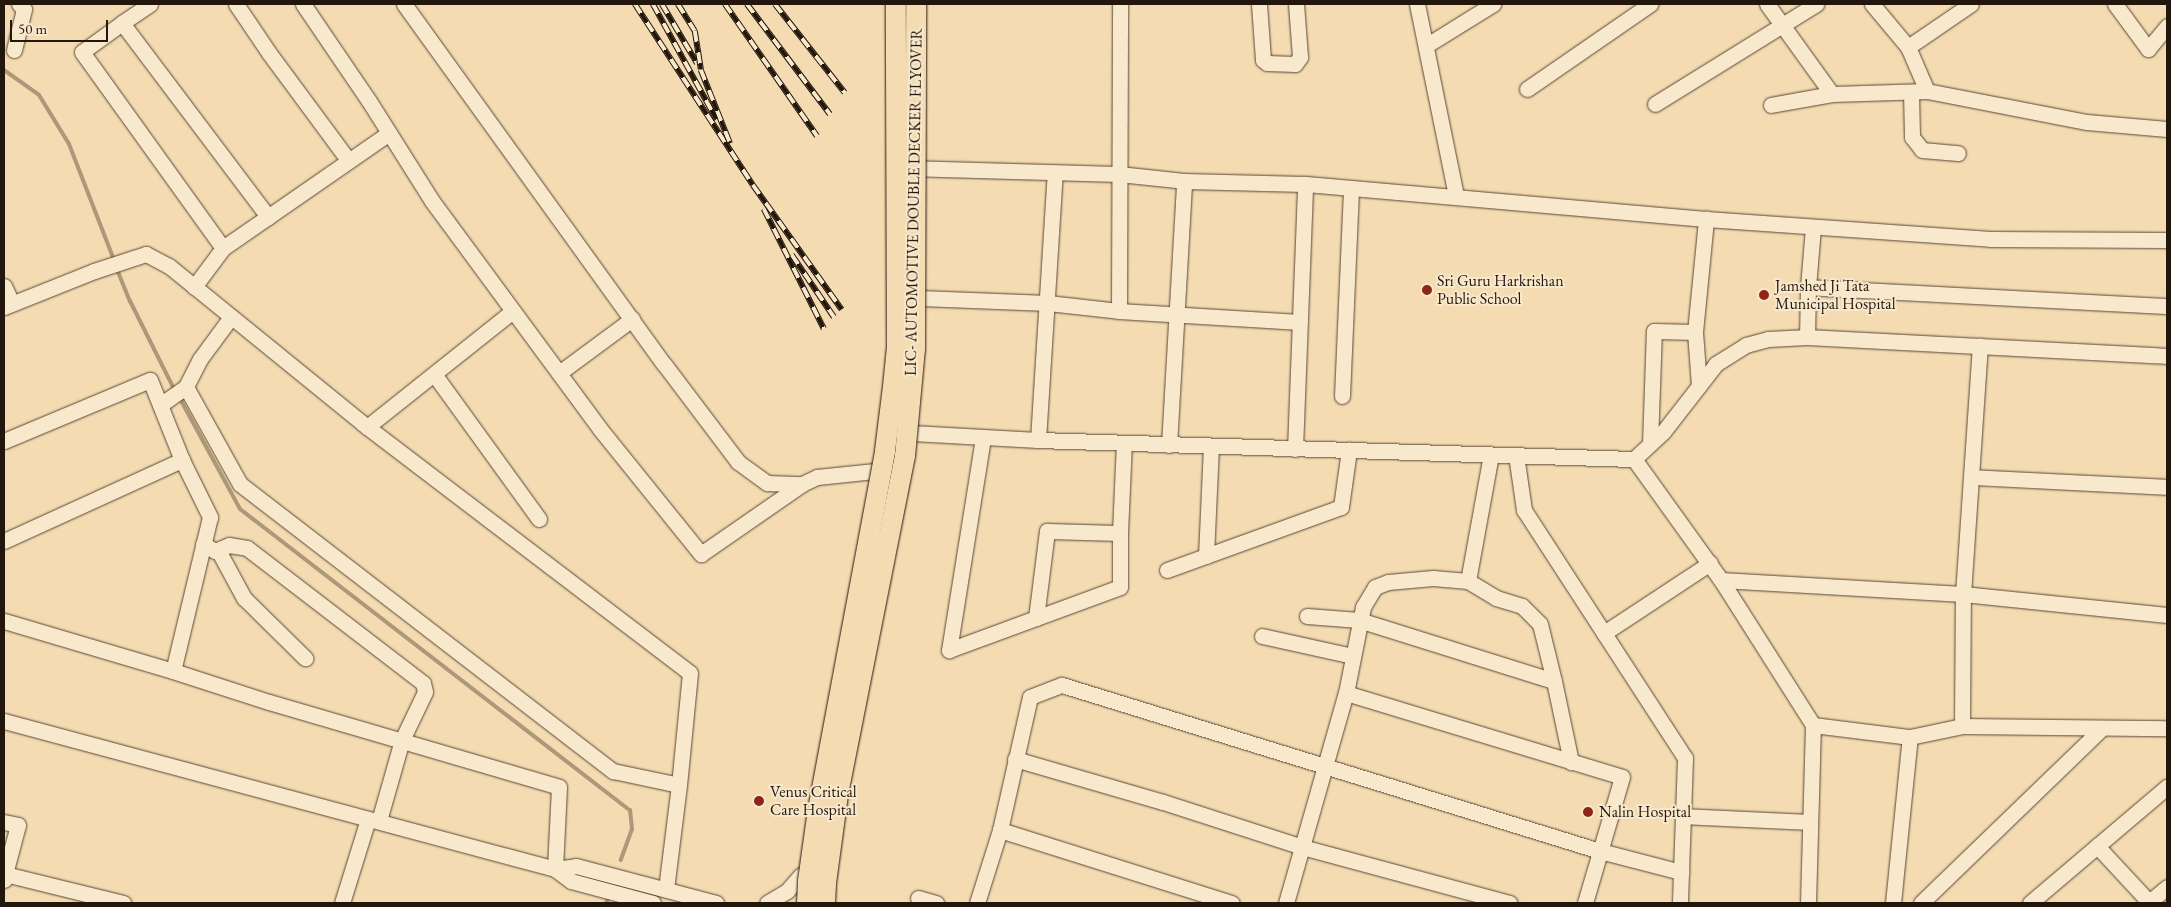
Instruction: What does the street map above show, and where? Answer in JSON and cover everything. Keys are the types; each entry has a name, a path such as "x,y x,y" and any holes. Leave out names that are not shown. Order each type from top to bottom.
{"main road":[{"name":"LIC- AUTOMOTIVE DOUBLE DECKER FLYOVER","path":"807,903 808,881 818,810 885,450 897,347 896,4"},
{"name":"LIC- AUTOMOTIVE DOUBLE DECKER FLYOVER","path":"826,903 826,884 838,794 905,456 915,349 916,4"}],"street":[{"path":"14,50 24,9 19,4"},
{"path":"150,4 82,52 223,248"},
{"path":"236,4 269,54 349,161"},
{"path":"303,4 432,200 600,429 701,554 802,484 817,477 875,471"},
{"path":"404,4 738,462 767,483 802,484"},
{"path":"1119,311 1120,4"},
{"path":"1259,4 1263,60 1267,63 1294,64 1300,57 1296,4"},
{"path":"1417,4 1427,45 1456,196"},
{"path":"1427,45 1493,4"},
{"path":"1527,89 1650,4"},
{"path":"1767,4 1832,94"},
{"path":"1654,104 1816,4"},
{"path":"1872,4 1908,47 1927,91"},
{"path":"1908,47 1971,4"},
{"path":"2116,4 2148,49 2167,26"},
{"path":"122,23 268,218"},
{"path":"1771,105 1832,94 1927,91 2087,122 2167,129"},
{"path":"1912,92 1912,137 1922,150 1958,153"},
{"path":"194,287 223,248 389,133"},
{"path":"889,168 1119,174 1184,181 1305,184 1456,196 1706,220 1990,239 2167,240"},
{"path":"1038,440 1055,172"},
{"path":"1168,444 1184,181"},
{"path":"1295,449 1305,184"},
{"path":"1342,396 1351,188"},
{"path":"1699,385 1695,332 1706,220"},
{"path":"1807,337 1808,287 1813,227"},
{"path":"4,286 8,305 94,271 146,254 169,266 367,427 690,672 666,889"},
{"path":"1808,287 2167,306"},
{"path":"920,298 1048,303 1119,311 1300,322"},
{"path":"367,427 513,310"},
{"path":"160,405 186,387 200,359 231,317"},
{"path":"559,373 632,319"},
{"path":"1650,444 1654,331 1695,332"},
{"path":"912,433 1038,440 1634,459 1664,432 1716,364 1746,345 1768,339 1807,337 2167,356"},
{"path":"1962,726 1963,594 1980,346"},
{"path":"434,374 539,519"},
{"path":"4,440 150,380 182,460 210,517 173,671"},
{"path":"186,387 240,484 613,771 679,785"},
{"path":"983,438 949,650 1120,588 1120,533 1124,443"},
{"path":"1206,556 1211,446"},
{"path":"1167,570 1341,507 1348,450"},
{"path":"1468,581 1492,454"},
{"path":"1516,455 1524,510 1685,758 1680,903"},
{"path":"1634,459 1710,563 1812,725 1808,822 1808,903"},
{"path":"4,542 182,460"},
{"path":"1971,477 2167,488"},
{"path":"1036,618 1047,531 1120,533"},
{"path":"203,544 215,551 228,544 247,548 424,684 424,692 402,740 342,903"},
{"path":"218,550 244,598 305,658"},
{"path":"1604,633 1710,563"},
{"path":"1286,903 1346,693 1359,620 1363,607 1375,588 1388,582 1433,578 1468,581 1496,598 1522,606 1540,624 1571,762"},
{"path":"1720,580 1963,594 2167,615"},
{"path":"1307,616 1359,620 1554,681"},
{"path":"4,621 560,787 554,869"},
{"path":"1262,636 1353,656"},
{"path":"977,903 1000,830 1030,697 1062,685 1600,851 1682,872"},
{"path":"1346,693 1622,777 1585,903"},
{"path":"4,722 554,869 571,881 653,903"},
{"path":"1812,725 1910,737 1962,726 2167,728"},
{"path":"1921,903 2102,728"},
{"path":"1893,903 1910,737"},
{"path":"1015,758 1162,802 1302,848 1510,903"},
{"path":"2030,903 2167,788"},
{"path":"1683,816 1808,822"},
{"path":"4,822 18,825 4,877 123,903"},
{"path":"1000,830 1232,903"},
{"path":"2097,846 2149,903 2167,887"},
{"path":"554,869 576,866 713,903"},
{"path":"766,903 787,891 801,876"},
{"path":"918,898 936,903"}],"waterway":[{"path":"4,70 39,95 69,144 114,260"},
{"path":"116,267 130,301 175,391"},
{"path":"179,397 240,509 630,810 632,829 621,860"},
{"path":"606,903 609,897"}],"railway":[{"path":"635,4 753,185 842,310"},
{"path":"653,4 717,120"},
{"path":"662,4 697,63"},
{"path":"678,4 695,31 701,70 730,143"},
{"path":"725,4 817,136"},
{"path":"747,4 830,114"},
{"path":"775,4 845,93"},
{"path":"814,903 815,849 830,758 878,531 897,416 902,356 904,4"},
{"path":"822,903 823,850 838,760 885,533 905,417 910,356 912,4"},
{"path":"764,209 824,329"},
{"path":"792,255 834,317"}],"place":[{"name":"Sri Guru Harkrishan Public School","path":"1427,290"},
{"name":"Jamshed Ji Tata Municipal Hospital","path":"1764,295"},
{"name":"Venus Critical Care Hospital","path":"759,801"},
{"name":"Nalin Hospital","path":"1588,812"}]}
